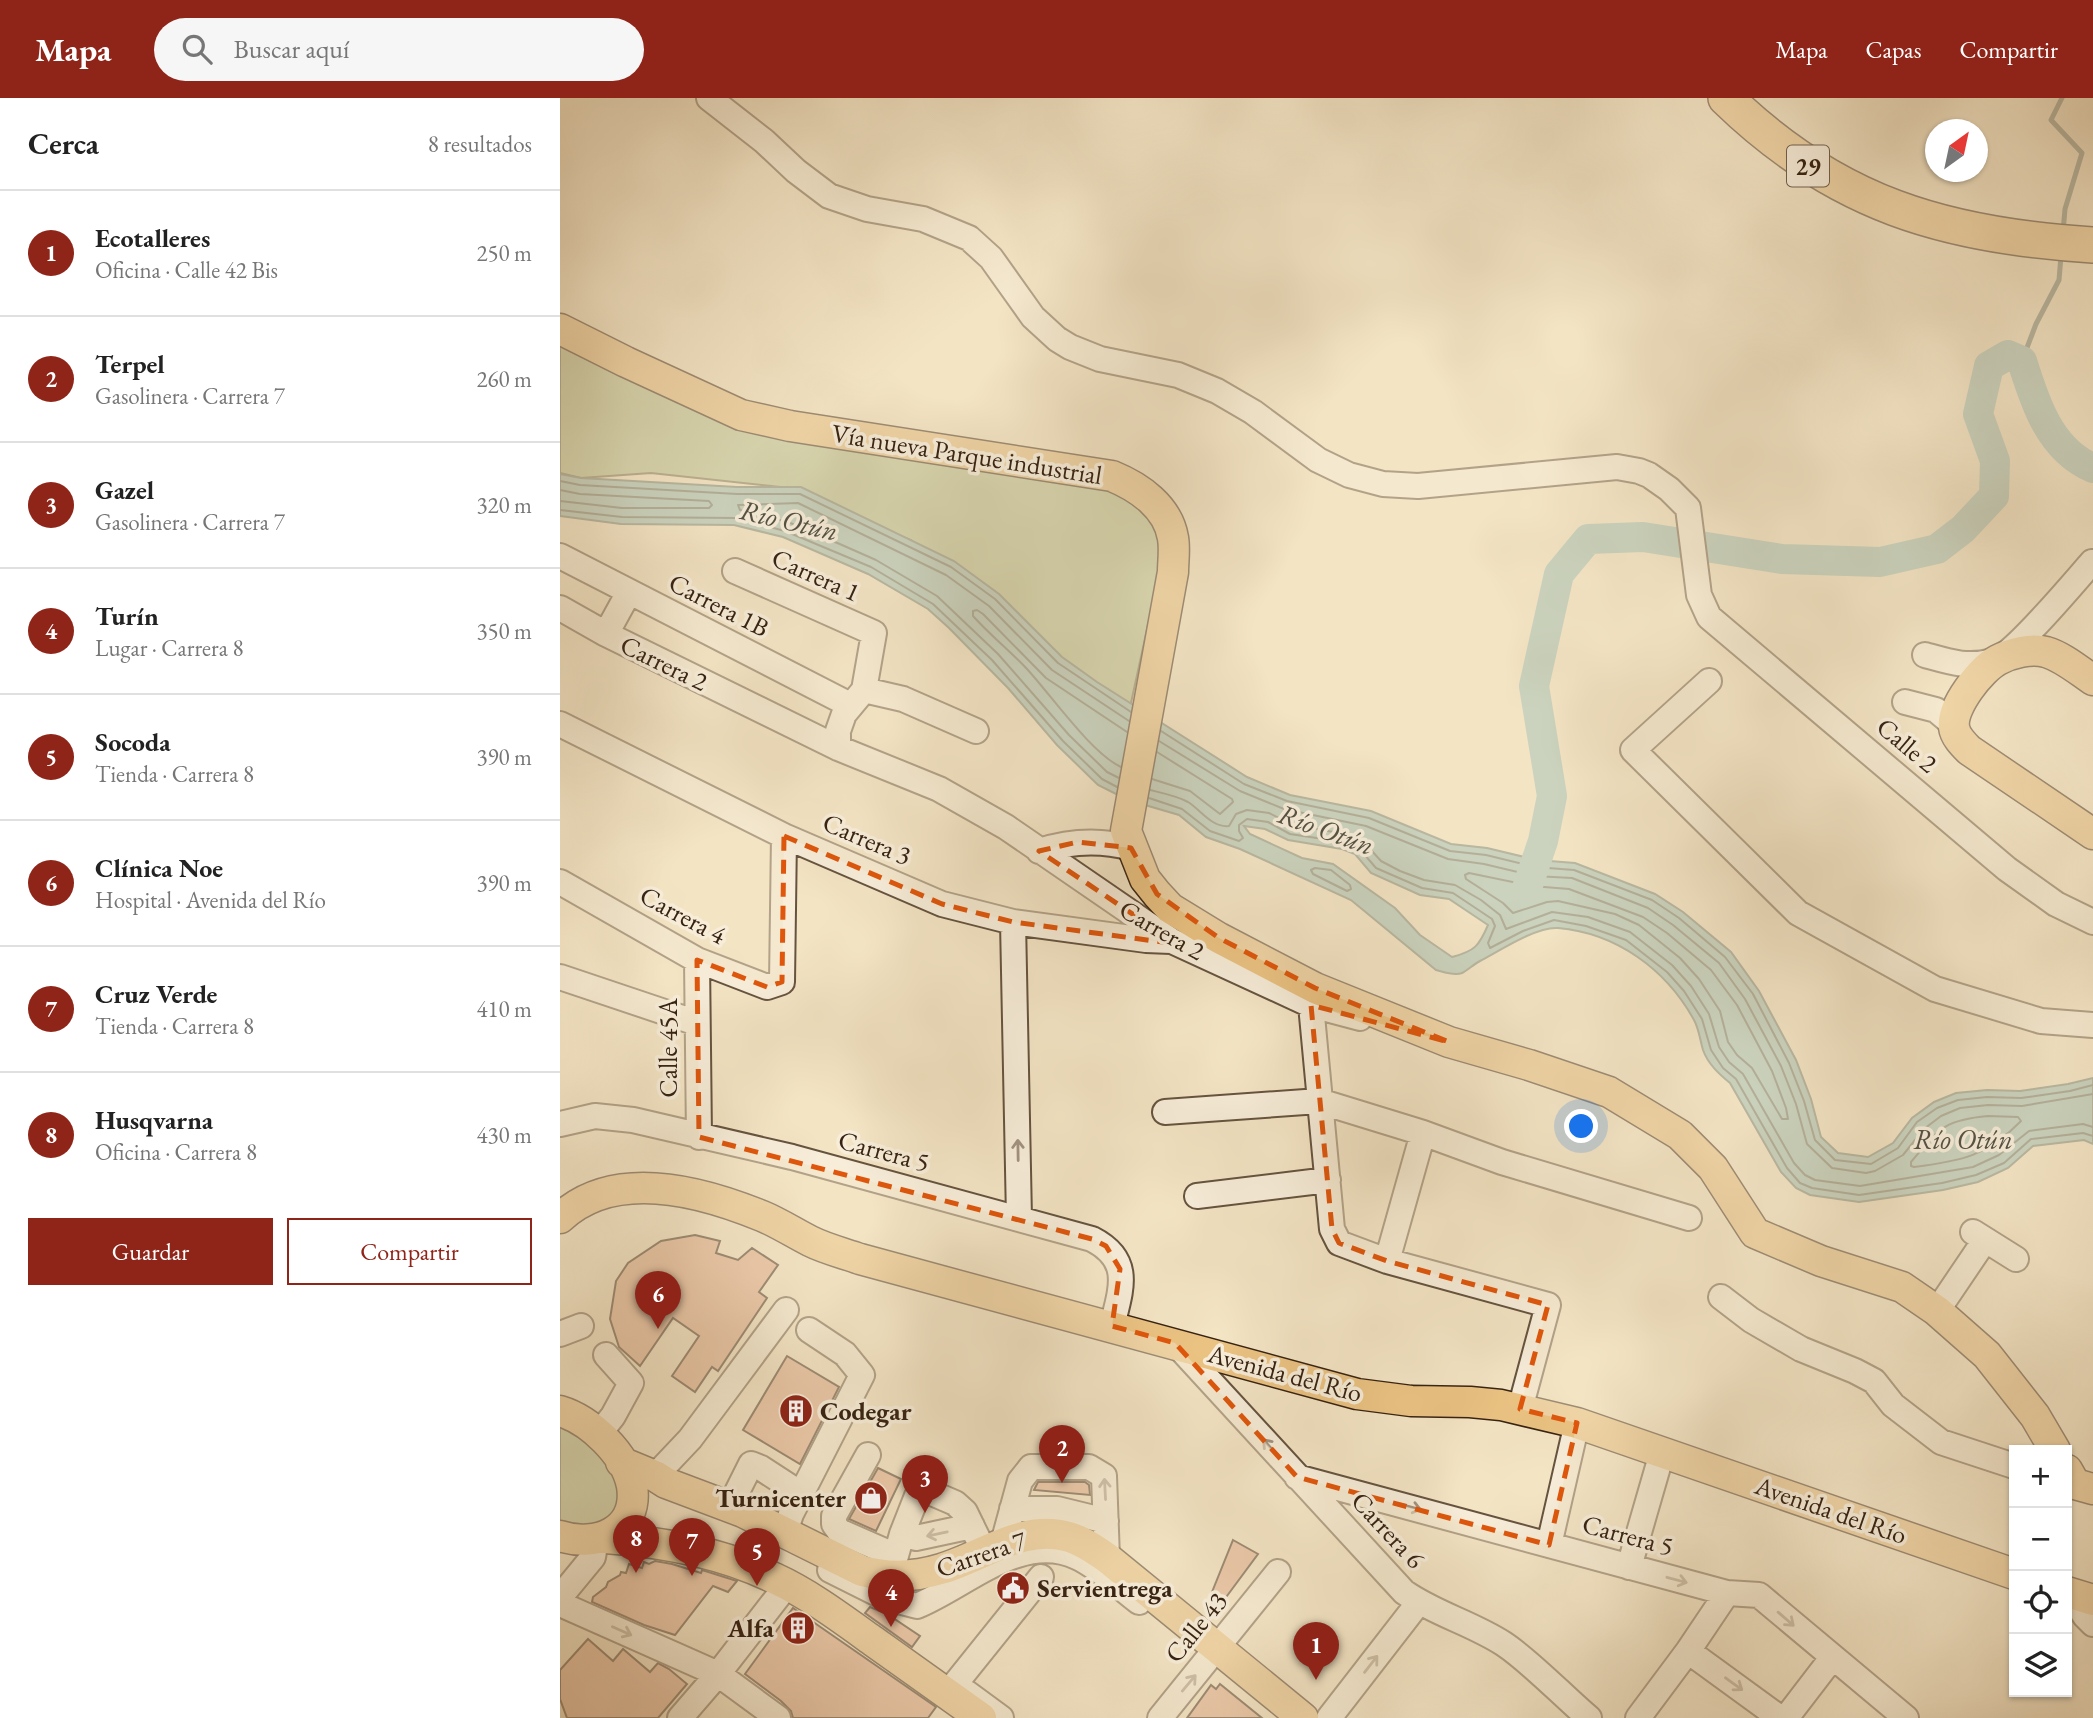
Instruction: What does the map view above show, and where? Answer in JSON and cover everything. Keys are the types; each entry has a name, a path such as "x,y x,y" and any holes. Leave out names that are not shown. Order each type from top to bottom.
{"highway":[{"name":"29","path":"1726,98 1754,125 1807,165 1865,196 1904,212 2002,236 2093,245"}],"main road":[{"name":"Vía nueva Parque industrial","path":"560,329 741,415 790,426 1112,476 1142,492 1162,513 1173,537 1173,572 1129,839"},
{"path":"2093,680 2058,657 2045,652 2015,653 1996,661 1971,687 1957,712 1954,725 1961,742 1976,756 2093,834"},
{"path":"1129,839 1145,879 1170,908 1190,921 1243,952 1315,988 1449,1042"},
{"name":"Carrera 2","path":"1449,1042 1608,1092 1680,1135 1713,1168 1755,1233 1821,1261 1902,1287 1937,1311"},
{"name":"Avenida del Río","path":"560,1218 573,1205 606,1191 645,1188 726,1202 813,1242 860,1259 1357,1394 1411,1401 1470,1402 1520,1409 1577,1423 2009,1572"},
{"path":"1937,1311 1987,1355 2035,1416 2052,1445"},
{"path":"560,1392 578,1421 635,1472 630,1509 607,1535"},
{"name":"Carrera 7","path":"635,1472 743,1511 862,1571 896,1556 943,1569 986,1540 1062,1535 1083,1542 1107,1558 1214,1653 1303,1718"},
{"path":"560,1536 573,1540 607,1535 660,1543 718,1556 764,1573 833,1612 959,1703"}],"street":[{"name":"Calle 2","path":"709,98 830,196 867,209 923,219 969,238 991,258 1032,317 1070,347 1100,359 1178,375 1217,391 1253,412 1318,460 1349,475 1383,484 1418,486 1617,467 1649,475 1669,489 1688,508 1699,595 1709,617 2007,869 2056,904 2093,922"},
{"name":"Carrera 1B","path":"561,556 629,592 857,698 903,699 976,731"},
{"path":"1925,655 1960,666 1996,661 2021,639 2092,562"},
{"name":"Carrera 1","path":"735,570 874,634 857,698"},
{"path":"606,635 629,592"},
{"name":"Carrera 2","path":"560,608 606,635 838,748 939,789 1006,827 1172,941 1311,1005 1449,1042"},
{"path":"1709,681 1633,750 1798,913 1935,989 2040,1021 2093,1025"},
{"path":"838,748 838,731 857,698"},
{"path":"1905,702 1936,710 1954,725"},
{"name":"Carrera 3","path":"560,724 784,836 942,904 1013,922 1172,941"},
{"name":"Carrera 4","path":"560,882 697,960 767,987 782,982 784,836"},
{"path":"1039,850 1078,842 1129,839"},
{"path":"1013,922 1019,1218"},
{"name":"Calle 45A","path":"697,960 698,1137"},
{"path":"560,978 697,1023"},
{"path":"1311,1005 1332,1229 1339,1243 1387,1261 1548,1304 1520,1409"},
{"path":"1166,1112 1319,1101 1423,1133 1502,1162 1689,1218"},
{"name":"Carrera 5","path":"560,1124 595,1116 620,1118 792,1157 1092,1239 1106,1246 1116,1257 1122,1283 1112,1326"},
{"path":"1387,1261 1423,1133"},
{"path":"1197,1196 1328,1180"},
{"path":"1937,1311 1979,1236 2015,1259"},
{"path":"1721,1297 1751,1321 1801,1349 1874,1381 1893,1405 1941,1442 2009,1464"},
{"path":"635,1472 690,1439 786,1310"},
{"path":"785,1532 801,1494 862,1375 845,1354 809,1330"},
{"name":"Carrera 6","path":"1175,1343 1404,1592 1507,1646 1589,1718"},
{"path":"578,1421 613,1416 631,1383 606,1355"},
{"path":"1549,1545 1577,1423"},
{"path":"1629,1567 1662,1453"},
{"path":"868,1455 834,1516 834,1524 839,1531 896,1556"},
{"path":"730,1508 751,1464 801,1494"},
{"path":"986,1540 1012,1509 1020,1480 1031,1466 1089,1467 1104,1476 1107,1558"},
{"path":"635,1472 868,1590 908,1604 916,1605 929,1601 991,1567 1025,1553 1041,1550 1067,1553 1090,1565 1214,1653 1282,1718"},
{"name":"Carrera 5","path":"1297,1477 1727,1593 1759,1595 1906,1718"},
{"path":"896,1556 917,1496 921,1492 927,1491 961,1508 986,1540"},
{"path":"1012,1509 1057,1509 1106,1521"},
{"path":"560,1597 593,1557 607,1535 651,1527 688,1535 722,1545 784,1571 818,1589 862,1618 959,1703 1001,1718"},
{"path":"896,1556 916,1538 986,1540"},
{"name":"Calle 43","path":"1160,1718 1278,1572"},
{"path":"959,1703 1041,1577"},
{"path":"680,1718 787,1585"},
{"path":"1638,1718 1727,1593"},
{"path":"2077,1595 2085,1616 2093,1623"},
{"path":"1329,1718 1419,1602"},
{"path":"560,1604 718,1674 778,1718"},
{"path":"1688,1651 1780,1718"},
{"path":"1786,1718 1832,1658"}],"highlighted area":[{"path":"784,836 942,904 1013,922 1177,944 1039,851 1078,842 1131,848 1157,894 1219,938 1315,988 1449,1042 1311,1005 1332,1229 1339,1243 1387,1261 1548,1305 1520,1409 1577,1423 1549,1545 1297,1477 1175,1343 1112,1326 1120,1269 1106,1246 1092,1239 699,1137 697,960 767,987 782,982"}],"green space":[{"path":"560,330 742,415 1053,467 1154,502 1164,551 1124,735 911,540 780,487 651,473 581,478 560,473"},
{"path":"560,1411 612,1449 626,1519 560,1536"}],"water":[{"name":"Río Otún","path":"560,474 581,478 737,487 801,487 954,561 999,594 1062,657 1247,777 1290,795 1371,811 1451,844 1487,848 1537,860 1575,863 1655,894 1683,912 1731,952 1759,991 1796,1060 1811,1099 1821,1137 1838,1153 1868,1157 1893,1143 1912,1118 1934,1102 1956,1093 2020,1091 2093,1078 2093,1144 2084,1140 2033,1146 2008,1168 1978,1182 1943,1190 1859,1202 1810,1195 1796,1188 1781,1172 1730,1083 1708,1060 1696,1023 1669,985 1654,970 1619,946 1579,931 1549,928 1518,940 1462,973 1452,974 1436,970 1351,900 1240,849 1206,837 1179,815 1128,800 1098,785 1057,745 1008,688 949,628 928,609 868,574 783,537 734,525 621,524 560,516","holes":["1244,826 1265,829 1288,840 1342,849 1355,854 1371,873 1420,895 1449,899 1488,925 1485,932 1471,950 1452,957 1420,935 1395,908 1333,864 1302,858 1250,834"]}],"building":[{"path":"695,1235 720,1241 716,1253 738,1260 752,1248 778,1265 759,1292 767,1298 718,1371 712,1367 695,1392 672,1376 699,1336 673,1318 640,1366 619,1347 610,1319 616,1281 628,1263 661,1241"},
{"name":"Codegar","path":"787,1356 839,1387 800,1464 743,1430"},
{"name":"Turnicenter","path":"878,1468 901,1479 876,1531 849,1519"},
{"path":"1038,1482 1085,1482 1089,1485 1090,1495 1034,1490"},
{"path":"1233,1540 1258,1554 1221,1604 1210,1597"},
{"path":"655,1561 701,1573 702,1570 737,1581 728,1592 713,1586 675,1635 644,1625 592,1602 593,1597 606,1587 608,1582 621,1572 626,1573 629,1564 642,1568 644,1562 649,1564"},
{"path":"1012,1575 1019,1580 1006,1596 999,1591"},
{"path":"870,1607 887,1614 920,1636 912,1647 865,1613"},
{"path":"793,1608 936,1707 928,1718 793,1718 791,1711 781,1701 745,1674"},
{"path":"588,1639 613,1661 623,1649 650,1672 658,1663 687,1684 658,1718 567,1718 560,1699 560,1670"},
{"path":"1220,1684 1262,1718 1187,1718 1211,1685 1216,1689"}],"waterway":[{"path":"2062,98 2051,120 2082,153 2065,209 2063,232"},
{"path":"2022,361 2036,324 2059,280 2061,256"},
{"path":"1527,888 1543,841 1552,796 1534,686 1559,574 1588,539 1643,537 1782,559 1880,562 1937,549 1963,529 1994,496 1995,461 1978,414 1989,366 2008,355 2022,361 2039,409 2055,437 2078,460 2093,468"}],"place":[{"name":"Clínica Noe","path":"658,1329"},
{"name":"Codegar","path":"796,1411"},
{"name":"Terpel","path":"1062,1483"},
{"name":"Turnicenter","path":"871,1498"},
{"name":"Gazel","path":"925,1513"},
{"name":"Husqvarna","path":"636,1573"},
{"name":"Cruz Verde","path":"692,1576"},
{"name":"Socoda","path":"757,1586"},
{"name":"Servientrega","path":"1013,1588"},
{"name":"Turín","path":"891,1627"},
{"name":"Alfa","path":"798,1628"},
{"name":"Ecotalleres","path":"1316,1680"}]}
